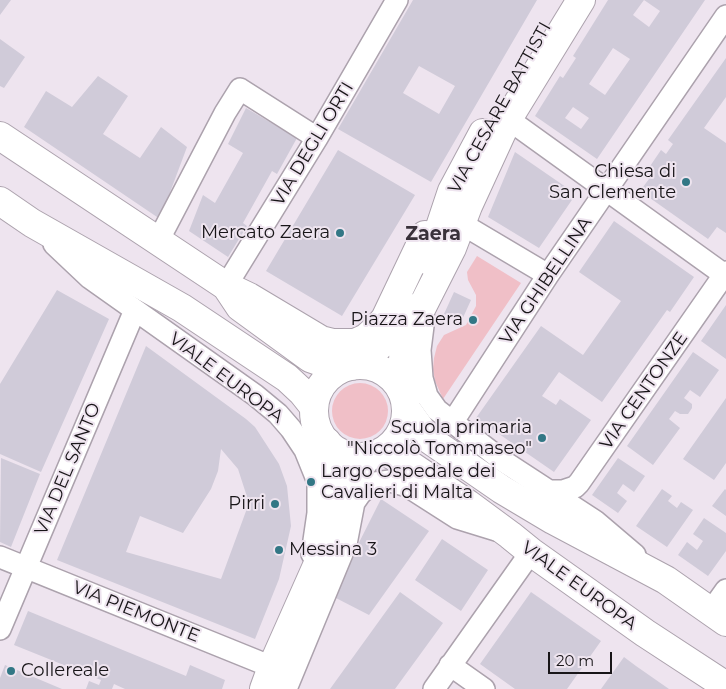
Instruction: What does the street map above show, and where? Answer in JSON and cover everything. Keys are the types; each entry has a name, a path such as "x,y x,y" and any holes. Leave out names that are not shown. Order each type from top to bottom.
{"main road":[{"name":"VIA CESARE BATTISTI","path":"346,367 380,346 392,332 435,242 452,191 486,126 561,0"},
{"name":"VIA CESARE BATTISTI","path":"404,400 402,369 404,350 414,323 452,248 508,119 581,0"},
{"path":"0,136 226,286 249,296 321,340 333,344 355,343 366,338 385,319 430,226 452,191"},
{"name":"VIALE EUROPA","path":"0,201 32,223 182,308 287,378 314,407"},
{"path":"226,286 240,307 310,358 346,367 366,365 381,370 394,379 419,429 427,438 500,489 553,520 721,608"},
{"path":"346,367 333,374 320,388 314,407 318,430 335,450 355,456 380,452 394,443 401,433 405,422 404,400"},
{"path":"274,682 307,587 320,559 333,521 336,487 335,468 327,442"},
{"name":"VIALE EUROPA","path":"380,452 410,465 645,633 726,686"}],"street":[{"name":"VIA DEGLI ORTI","path":"226,286 317,138 396,0"},
{"name":"VIA GHIBELLINA","path":"452,423 548,275 726,16"},
{"path":"158,241 225,113 240,89 317,138"},
{"path":"508,119 725,274"},
{"name":"VIALE EUROPA","path":"32,223 90,278 255,395 278,414 291,429 315,471 319,490 318,513 307,587"},
{"path":"462,224 548,275"},
{"name":"VIA CENTONZE","path":"500,489 563,492 575,487 725,274"},
{"path":"432,290 420,336 422,378 427,396 433,406 452,423 503,461 595,521 666,580"},
{"name":"VIA DEL SANTO","path":"0,629 135,310"},
{"path":"274,682 346,544 359,476 369,460 380,452"},
{"path":"353,504 360,494 375,483 398,482 457,518 510,535"},
{"path":"434,689 531,552"},
{"name":"VIA PIEMONTE","path":"0,557 26,567 274,682"},
{"path":"450,665 484,689"}],"shaded area":[{"path":"477,256 521,283 443,399 435,381 434,358 437,346 444,335 466,325 476,306 476,295 468,280 467,272"},
{"path":"360,383 375,388 383,396 388,411 383,426 375,434 360,439 345,434 337,426 332,411 337,396 345,388"}],"building":[{"path":"0,0 11,0 0,15"},
{"path":"413,0 537,0 431,182 338,129","holes":["419,66 455,86 439,114 403,93"]},
{"path":"608,0 644,0 705,0 597,159 535,116 560,76 563,78 576,58 573,56","holes":["644,0 660,11 649,27 633,15","613,48 630,59 605,95 589,84","573,107 589,118 581,129 565,118"]},
{"path":"0,39 25,57 4,88 0,86"},
{"name":"Chiesa di San Clemente","path":"726,58 726,97 704,128 726,143 726,233 717,227 708,239 640,191 649,179 644,175 661,150 666,154 673,144 668,140"},
{"path":"98,76 128,96 103,134 140,158 161,127 187,147 160,219 24,127 46,91 72,107"},
{"path":"246,108 297,138 277,174 272,171 243,223 247,226 228,257 189,231 203,195 215,203 243,153 228,144"},
{"name":"Mercato Zaera","path":"338,150 415,195 342,316 266,271"},
{"path":"515,152 576,194 539,248 488,217"},
{"path":"614,221 694,277 670,312 667,310 602,402 559,372 542,396 556,405 560,399 591,420 554,472 476,418 541,326 583,355 621,301 579,272"},
{"path":"57,290 109,319 41,472 0,454 0,384"},
{"path":"454,292 471,300 461,322 444,314"},
{"path":"726,305 726,359 701,341"},
{"path":"146,346 246,419 255,427 279,464 287,486 291,526 279,579 255,639 57,560","holes":["221,449 238,469 249,503 221,579 126,552 140,516 183,533 211,489 218,471"]},
{"path":"693,352 719,370 700,397 690,390 684,398 692,404 688,414 680,414 675,411 669,419 680,428 653,465 627,446"},
{"path":"726,398 726,463 714,480 683,459"},
{"path":"1,458 40,474 11,547 0,542"},
{"path":"618,458 645,476 634,492 623,484 617,493 627,501 618,513 592,495"},
{"path":"662,489 672,496 668,501 677,508 681,502 693,510 667,547 636,526"},
{"path":"726,490 726,516 712,506"},
{"path":"381,499 429,531 369,615 332,596"},
{"path":"704,518 726,533 726,551 708,576 678,555 687,542 697,550 703,541 693,534"},
{"path":"442,539 488,570 461,611 415,580"},
{"path":"400,592 443,623 395,689 330,689"},
{"path":"531,592 601,641 567,689 515,689 480,664"},
{"path":"28,611 186,676 190,665 225,680 222,689 125,689 114,684 112,689 86,689 89,681 99,685 101,680 14,645"},
{"path":"624,657 636,666 669,689 601,689"},
{"name":"Collereale","path":"5,665 62,689 0,689 0,678"}],"place":[{"name":"Chiesa di San Clemente","path":"686,182"},
{"name":"Mercato Zaera","path":"340,233"},
{"name":"Piazza Zaera","path":"473,320"},
{"name":"Scuola primaria \"Niccolò Tommaseo\"","path":"542,438"},
{"name":"Largo Ospedale dei Cavalieri di Malta","path":"311,482"},
{"name":"Pirri","path":"275,504"},
{"name":"Messina 3","path":"279,550"},
{"name":"Collereale","path":"11,671"}],"district":[{"name":"Zaera","path":"433,234"}]}
